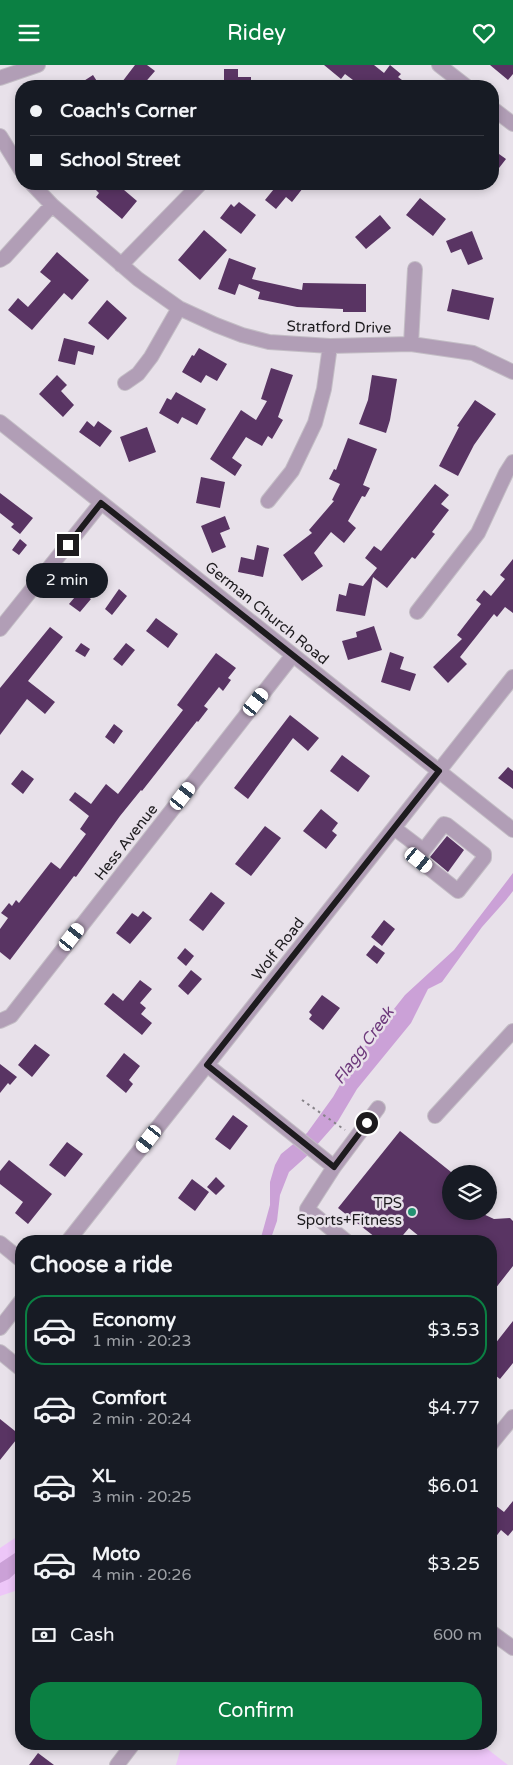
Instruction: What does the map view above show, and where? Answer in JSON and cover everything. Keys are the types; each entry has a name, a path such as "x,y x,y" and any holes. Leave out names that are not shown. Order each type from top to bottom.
{"street":[{"path":"0,78 38,65"},
{"path":"439,65 458,80"},
{"path":"499,113 513,124"},
{"path":"0,136 15,160"},
{"name":"Stratford Drive","path":"38,190 52,205 160,295 179,308 242,335 269,342 330,347 411,344 473,353 513,372"},
{"path":"122,265 194,190"},
{"path":"0,260 5,257 52,205"},
{"path":"411,344 415,269"},
{"path":"125,383 138,374 151,357 179,308"},
{"path":"268,501 292,471 315,423 324,389 330,347"},
{"name":"German Church Road","path":"0,422 513,830"},
{"path":"417,613 478,533 513,462"},
{"path":"0,629 101,503"},
{"name":"Hess Avenue","path":"0,1021 10,1015 293,655"},
{"name":"Wolf Road","path":"73,1235 513,677"},
{"path":"444,824 484,854 484,858 458,891 419,860 421,852 444,824"},
{"path":"394,828 421,852"},
{"path":"434,1116 513,1031"},
{"path":"207,1065 329,1164"},
{"path":"339,1235 307,1209 329,1164 378,1109"},
{"path":"0,1243 15,1255"},
{"path":"0,1328 15,1309"},
{"path":"0,1352 15,1364"},
{"path":"497,1437 513,1417"},
{"path":"497,1636 513,1647"},
{"path":"117,1765 128,1750"}],"path":[{"path":"302,1100 355,1137"}],"shaded area":[{"path":"513,873 513,891 482,927 442,982 428,989 411,1023 357,1089 338,1121 308,1155 289,1172 280,1195 277,1221 272,1235 262,1235 270,1205 270,1182 275,1165 281,1154 307,1133 333,1097 356,1057 405,995 454,950"},
{"path":"15,1538 15,1591 0,1596 0,1548"},
{"path":"15,1553 15,1574 0,1583 0,1563"},
{"path":"180,1750 489,1750 508,1765 176,1765"}],"building":[{"path":"135,65 147,65 155,71 147,80 124,80"},
{"path":"324,65 374,65 384,73 390,65 401,74 398,77 402,80 353,80 345,74 341,79"},
{"path":"490,65 513,65 513,74 508,80"},
{"path":"224,69 238,69 238,77 251,77 251,80 224,80"},
{"path":"93,75 96,80 85,80"},
{"path":"499,154 506,159 499,168"},
{"path":"96,190 124,190 137,201 122,219 96,197 99,193"},
{"path":"273,190 301,190 292,202 286,197 276,209 265,200"},
{"path":"420,198 446,219 433,236 406,215"},
{"path":"239,202 256,215 241,234 220,218 231,204 234,207"},
{"path":"380,215 391,228 366,249 355,237"},
{"path":"204,230 227,250 200,280 178,260"},
{"path":"472,231 483,259 468,265 461,249 451,253 446,241"},
{"path":"57,252 89,280 72,300 64,293 32,330 8,310 18,298 28,307 51,281 40,272"},
{"path":"229,258 256,268 252,279 302,290 303,283 366,284 366,312 343,312 343,309 297,307 258,299 260,292 239,284 235,295 218,289"},
{"path":"452,289 494,298 489,320 447,311"},
{"path":"107,300 127,318 108,340 88,323"},
{"path":"64,338 95,346 93,355 78,351 75,365 58,361"},
{"path":"199,348 227,364 217,381 206,375 201,383 182,372 192,355 194,356"},
{"path":"271,368 293,375 278,417 283,420 272,439 268,436 262,446 246,437 232,458 242,465 235,476 210,459 241,410 256,420 267,401 261,399"},
{"path":"57,375 67,385 61,391 74,405 63,417 39,394"},
{"path":"372,375 397,379 386,433 359,424 368,400"},
{"path":"176,392 206,409 197,425 182,417 178,424 159,413 167,398 171,400"},
{"path":"475,400 496,414 474,445 458,476 439,466 459,427 457,426"},
{"path":"87,421 94,427 98,421 112,431 100,447 79,432"},
{"path":"147,427 156,452 129,462 120,437"},
{"path":"348,438 377,449 363,485 370,488 365,497 362,496 348,521 356,528 344,543 331,532 314,553 323,566 302,581 283,555 312,533 309,530 334,501 332,500 340,484 329,479 334,469 336,470"},
{"path":"201,477 225,482 220,508 196,503"},
{"path":"435,484 449,495 441,504 449,510 432,532 435,534 415,559 412,557 387,588 373,577 365,616 336,611 339,594 346,596 349,583 363,586 377,568 365,558 374,546 381,551"},
{"path":"0,493 33,518 20,534 11,527 14,524 0,513"},
{"path":"225,516 230,529 220,533 226,547 212,553 201,526"},
{"path":"20,539 27,545 19,555 12,550"},
{"path":"257,545 269,548 263,577 238,572 241,557 254,560"},
{"path":"513,559 513,613 505,607 497,617 494,614 460,657 467,664 448,683 433,667 462,639 457,635 481,604 476,600 484,590 491,596 505,579 500,575"},
{"path":"119,589 127,596 112,615 105,609"},
{"path":"80,591 91,599 80,612 69,604"},
{"path":"156,618 178,634 168,648 146,631"},
{"path":"374,626 382,650 348,660 342,641 357,637 356,632"},
{"path":"50,627 63,637 28,681 55,702 45,714 27,699 0,735 0,688"},
{"path":"81,643 90,649 85,657 75,651"},
{"path":"126,643 135,650 122,666 113,659"},
{"path":"390,652 404,657 400,669 416,674 410,691 381,682"},
{"path":"216,653 236,668 228,678 231,680 223,691 219,687 204,706 208,709 120,816 76,877 74,876 10,960 0,952 0,929 8,918 1,913 9,903 12,906 16,900 19,903 51,862 60,869 86,834 80,829 89,816 69,800 75,792 91,804 106,784 118,794 183,710 177,705"},
{"path":"290,715 319,738 308,751 293,738 248,799 234,788"},
{"path":"114,724 123,731 114,744 105,737"},
{"path":"342,755 370,776 358,792 330,771"},
{"path":"508,767 513,771 513,789 498,778"},
{"path":"22,770 34,779 23,794 11,784"},
{"path":"321,809 338,823 332,831 337,835 326,849 303,831"},
{"path":"265,826 281,838 251,876 235,864"},
{"path":"447,836 464,850 448,872 430,857"},
{"path":"211,892 225,903 203,931 189,920"},
{"path":"143,911 152,918 130,944 116,933 132,913 138,917"},
{"path":"384,920 395,929 382,946 371,937"},
{"path":"374,945 385,953 377,964 366,955"},
{"path":"185,948 194,956 186,966 177,958"},
{"path":"191,970 202,979 188,995 178,986"},
{"path":"140,980 152,989 140,1003 146,1008 141,1014 152,1023 142,1035 104,1004 113,993 123,1001"},
{"path":"322,995 340,1008 323,1030 309,1019 312,1015 309,1012"},
{"path":"35,1044 50,1055 32,1077 18,1065"},
{"path":"124,1053 140,1066 129,1080 133,1084 126,1093 106,1076"},
{"path":"0,1064 17,1077 10,1085 8,1083 0,1093"},
{"path":"233,1115 248,1126 230,1150 215,1139"},
{"name":"TPS Sports+Fitness","path":"400,1131 442,1165 442,1220 497,1220 510,1218 513,1221 513,1266 497,1286 497,1235 418,1235 409,1228 403,1235 372,1235 338,1208"},
{"path":"67,1142 83,1154 65,1177 49,1165"},
{"path":"9,1160 52,1194 28,1224 15,1213 23,1202 0,1184 0,1171"},
{"path":"216,1177 225,1186 216,1195 207,1187"},
{"path":"192,1179 209,1192 195,1211 178,1198"},
{"path":"513,1321 513,1363 500,1379 497,1377 497,1341"},
{"path":"0,1419 15,1431 15,1441 0,1460"},
{"path":"513,1501 513,1530 508,1536 501,1530 497,1535 497,1507 504,1512"},
{"path":"38,1753 54,1765 29,1765"}],"place":[{"name":"TPS Sports+Fitness","path":"412,1212"}],"route":[{"path":"68,545 101,503 439,771 207,1065 334,1167 367,1123"}],"water label":[{"name":"Flagg Creek","path":"363,1045"}]}
